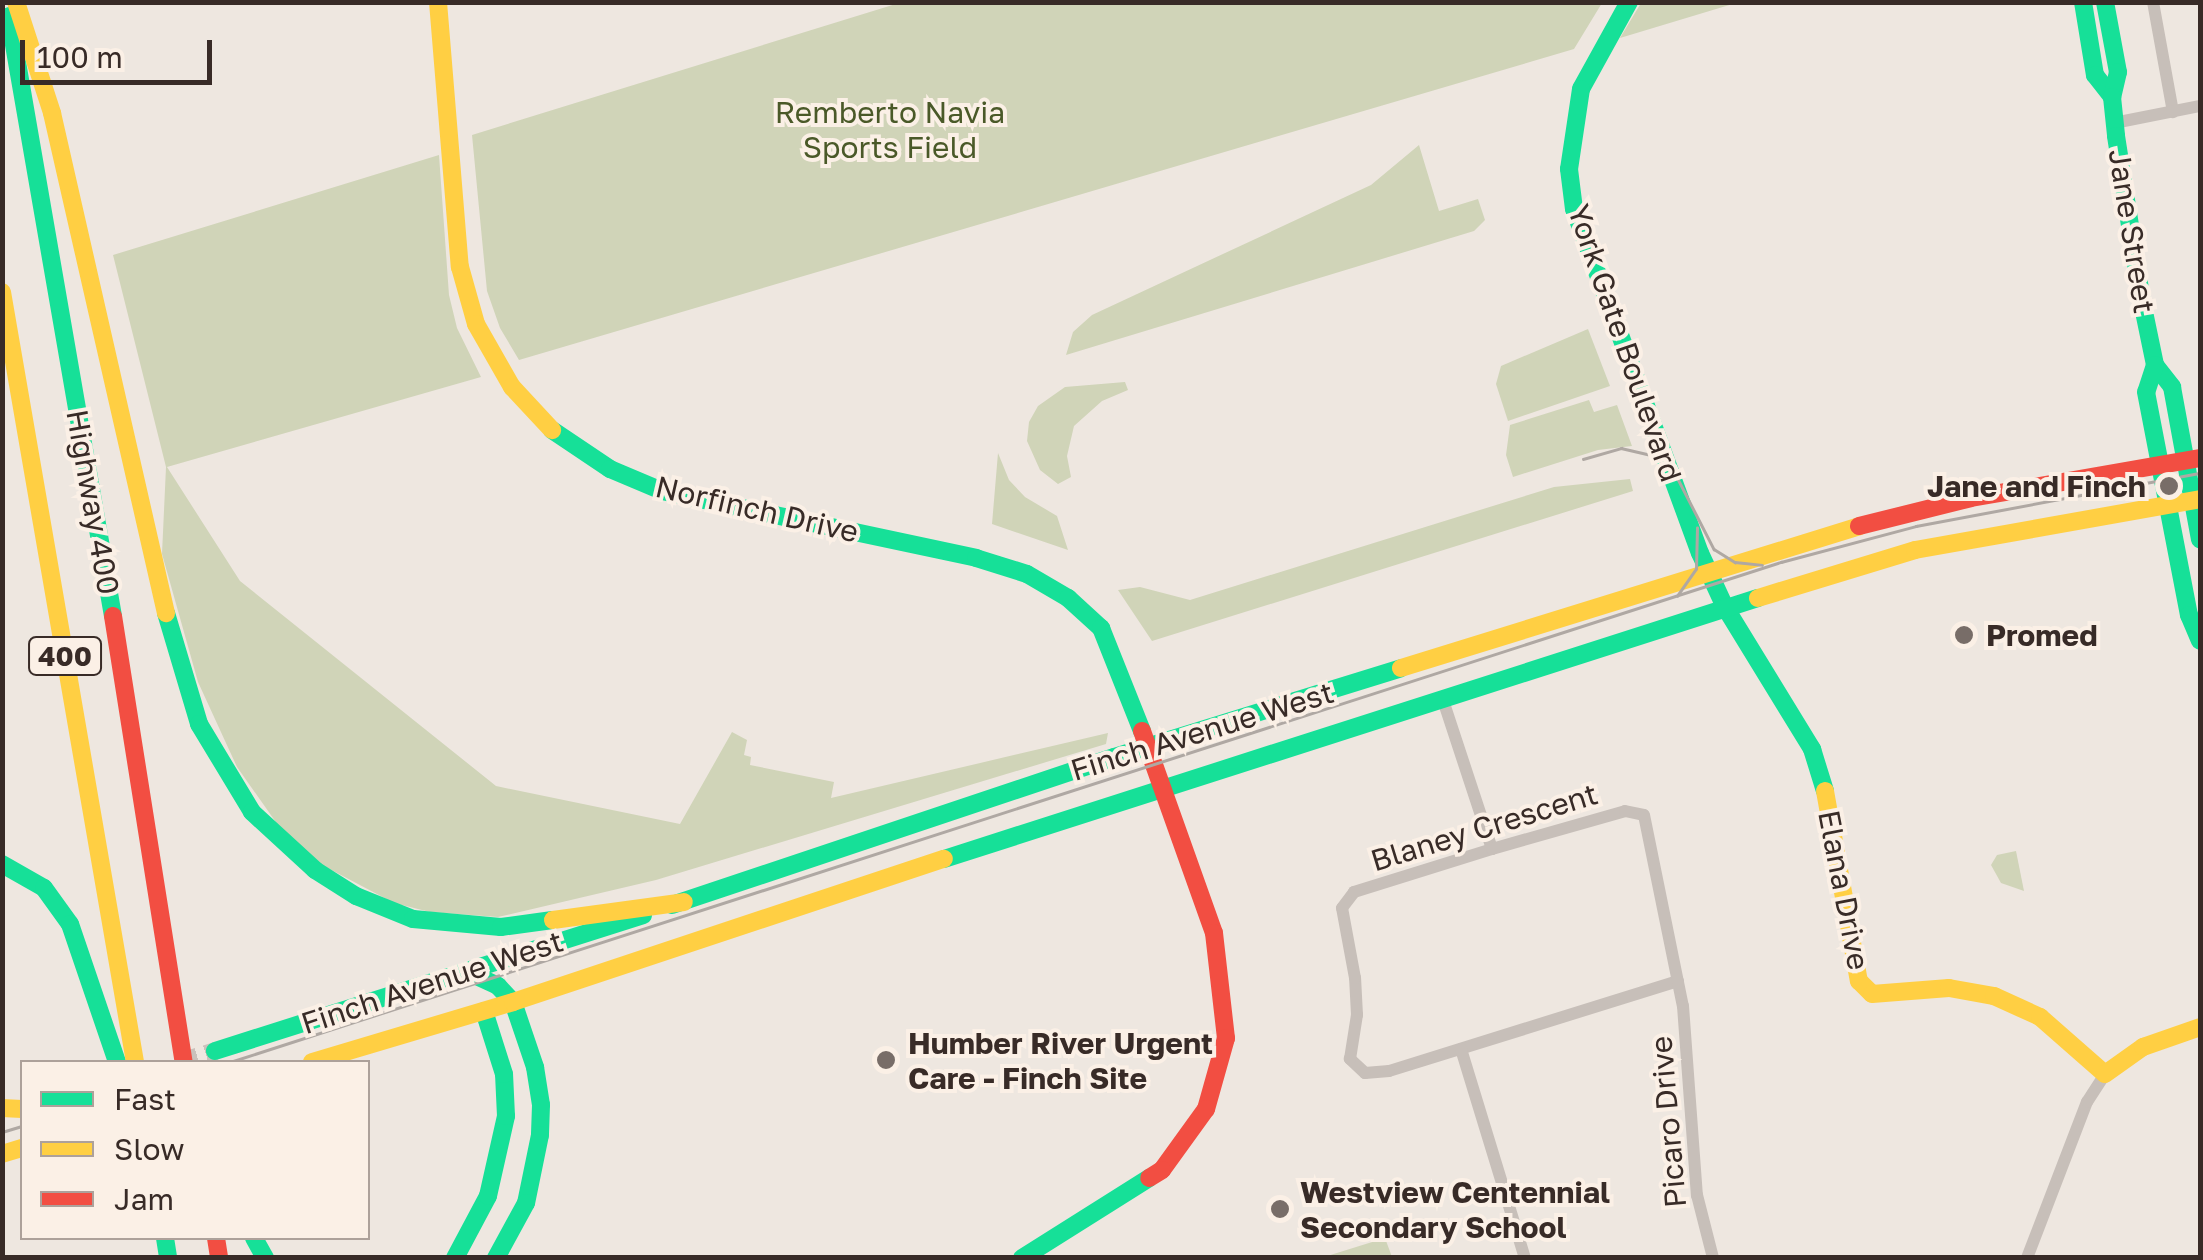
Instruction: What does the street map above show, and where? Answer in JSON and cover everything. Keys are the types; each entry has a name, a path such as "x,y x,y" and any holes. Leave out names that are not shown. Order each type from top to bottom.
{"main road":[{"name":"Highway 400","path":"7,2 109,589 184,1060"},
{"path":"16,2 52,113 173,644 199,724 252,812 315,870 356,896 414,919 501,927 684,902"},
{"name":"Norfinch Drive","path":"438,2 460,268 476,324 512,387 534,413 562,439 610,469 662,492 959,554 1028,574 1068,598 1100,628 1127,681 1214,933 1226,1038 1206,1108 1162,1170 1022,1258"},
{"name":"York Gate Boulevard","path":"1629,2 1581,89 1569,169 1574,209 1708,572 1725,607"},
{"path":"2084,7 2106,5"},
{"name":"Jane Street","path":"2106,5 2118,72 2112,97 2114,123 2156,364 2172,386 2193,459 2200,539"},
{"name":"Jane Street","path":"2084,7 2096,75 2112,97"},
{"name":"Highway 400","path":"2,292 135,1060"},
{"name":"Jane Street","path":"2156,364 2146,392 2189,615 2200,642"},
{"name":"Finch Avenue West","path":"216,1051 684,902 1150,747 1708,572 1925,508 2193,459"},
{"name":"Finch Avenue West","path":"319,1060 514,1002 1442,697 1915,550 2197,499"},
{"name":"Elana Drive","path":"1725,607 1812,749 1824,785 1859,980 1864,987 1884,996 1949,988 1994,996 2040,1017 2105,1074"},
{"path":"2,864 30,877 58,904 80,949 116,1060"},
{"path":"468,972 498,986 514,1002 535,1067 540,1134 526,1203 496,1258"},
{"path":"455,1258 488,1196 506,1116 504,1074 484,1011"},
{"path":"174,1014 192,1060"},
{"path":"2105,1074 2142,1048 2200,1027"}],"street":[{"path":"2153,2 2173,112"},
{"path":"2114,123 2200,106"},
{"path":"1442,697 1492,849"},
{"name":"Blaney Crescent","path":"1625,811 1644,815 1678,982 1377,1074 1355,1068 1350,1060 1357,1015 1355,978 1342,908 1354,892 1492,849 1625,811"},
{"name":"Picaro Drive","path":"1678,982 1697,1196 1713,1258"},
{"path":"1461,1049 1525,1258"},
{"path":"2027,1258 2088,1102 2105,1074"}],"green space":[{"path":"1641,2 1736,3 1620,38"},
{"name":"Remberto Navia Sports Field","path":"899,3 1602,3 1574,49 519,360 500,328 487,291 472,135"},
{"path":"1419,145 1439,211 1478,199 1485,220 1474,231 1066,355 1073,332 1092,315 1371,185"},
{"path":"439,155 449,295 457,328 481,377 167,467 240,581 496,786 680,824 732,732 747,740 744,755 751,757 750,765 834,782 831,798 1108,733 1106,744 656,880 498,917 430,912 394,903 322,865 280,828 237,767 198,682 162,554 166,467 113,255"},
{"path":"1588,329 1610,386 1508,421 1496,384 1501,366"},
{"path":"1125,382 1128,390 1102,401 1074,426 1067,456 1071,477 1058,484 1040,470 1027,441 1029,422 1038,406 1065,387"},
{"path":"1589,400 1594,412 1617,405 1632,446 1598,450 1513,477 1506,455 1510,425"},
{"path":"998,453 1009,480 1025,497 1057,516 1068,550 992,524"},
{"path":"1630,479 1633,491 1152,641 1118,590 1140,587 1190,600 1554,487"},
{"path":"2016,851 2024,891 2001,883 1991,865 1997,855"},
{"path":"1385,1238 1392,1257 1324,1257"}],"tunnel":[{"path":"186,1060 215,1051"}],"tram line":[{"path":"1583,459 1621,448 1656,456 1678,479 1714,549 1735,562 1762,565"},
{"path":"236,1060 1781,562 1916,526 2200,473"},
{"path":"1677,596 1696,569 1697,528"},
{"path":"2,1132 20,1127"}],"traffic: fast":[{"path":"1629,2 1581,89 1569,169 1574,209 1700,553 1725,607 1812,749 1825,791"},
{"path":"2083,2 2095,75 2112,97"},
{"path":"2105,2 2118,72 2112,97 2116,136 2142,302 2155,365 2172,387 2200,539"},
{"path":"9,16 113,616"},
{"path":"2155,365 2146,392 2189,615 2200,641"},
{"path":"552,430 610,469 662,491 976,558 1027,574 1068,598 1101,628 1142,731"},
{"path":"944,859 1758,598"},
{"path":"166,613 199,724 252,812 315,870 356,896 413,919 501,927 553,920"},
{"path":"672,905 1114,757 1401,668"},
{"path":"2,864 44,888 70,924 116,1060"},
{"path":"215,1051 643,915"},
{"path":"468,972 498,986 513,1002 535,1067 541,1105 540,1135 526,1203 496,1258"},
{"path":"455,1258 488,1196 506,1116 504,1074 484,1011"},
{"path":"1022,1258 1149,1178"},
{"path":"165,1240 168,1258"},
{"path":"255,1240 265,1258"}],"traffic: slow":[{"path":"16,2 52,113 166,613"},
{"path":"438,2 460,267 476,324 512,387 552,430"},
{"path":"2,292 135,1060"},
{"path":"1758,598 1915,550 2200,499"},
{"path":"1401,668 1859,526"},
{"path":"1825,791 1859,981 1872,994 1949,988 1994,996 2040,1017 2105,1074 2143,1047 2200,1027"},
{"path":"319,1060 513,1002 944,859"},
{"path":"553,920 684,902"},
{"path":"2,1108 20,1109"},
{"path":"2,1154 20,1149"}],"traffic: jam":[{"path":"1859,526 1971,498 2200,458"},
{"path":"113,616 184,1060"},
{"path":"1142,731 1214,933 1226,1038 1206,1109 1162,1170 1149,1178"},
{"path":"216,1240 219,1258"}],"place":[{"name":"Jane and Finch","path":"2169,486"},
{"name":"Promed","path":"1964,635"},
{"name":"Humber River Urgent Care - Finch Site","path":"886,1060"},
{"name":"Westview Centennial Secondary School","path":"1280,1209"}]}
